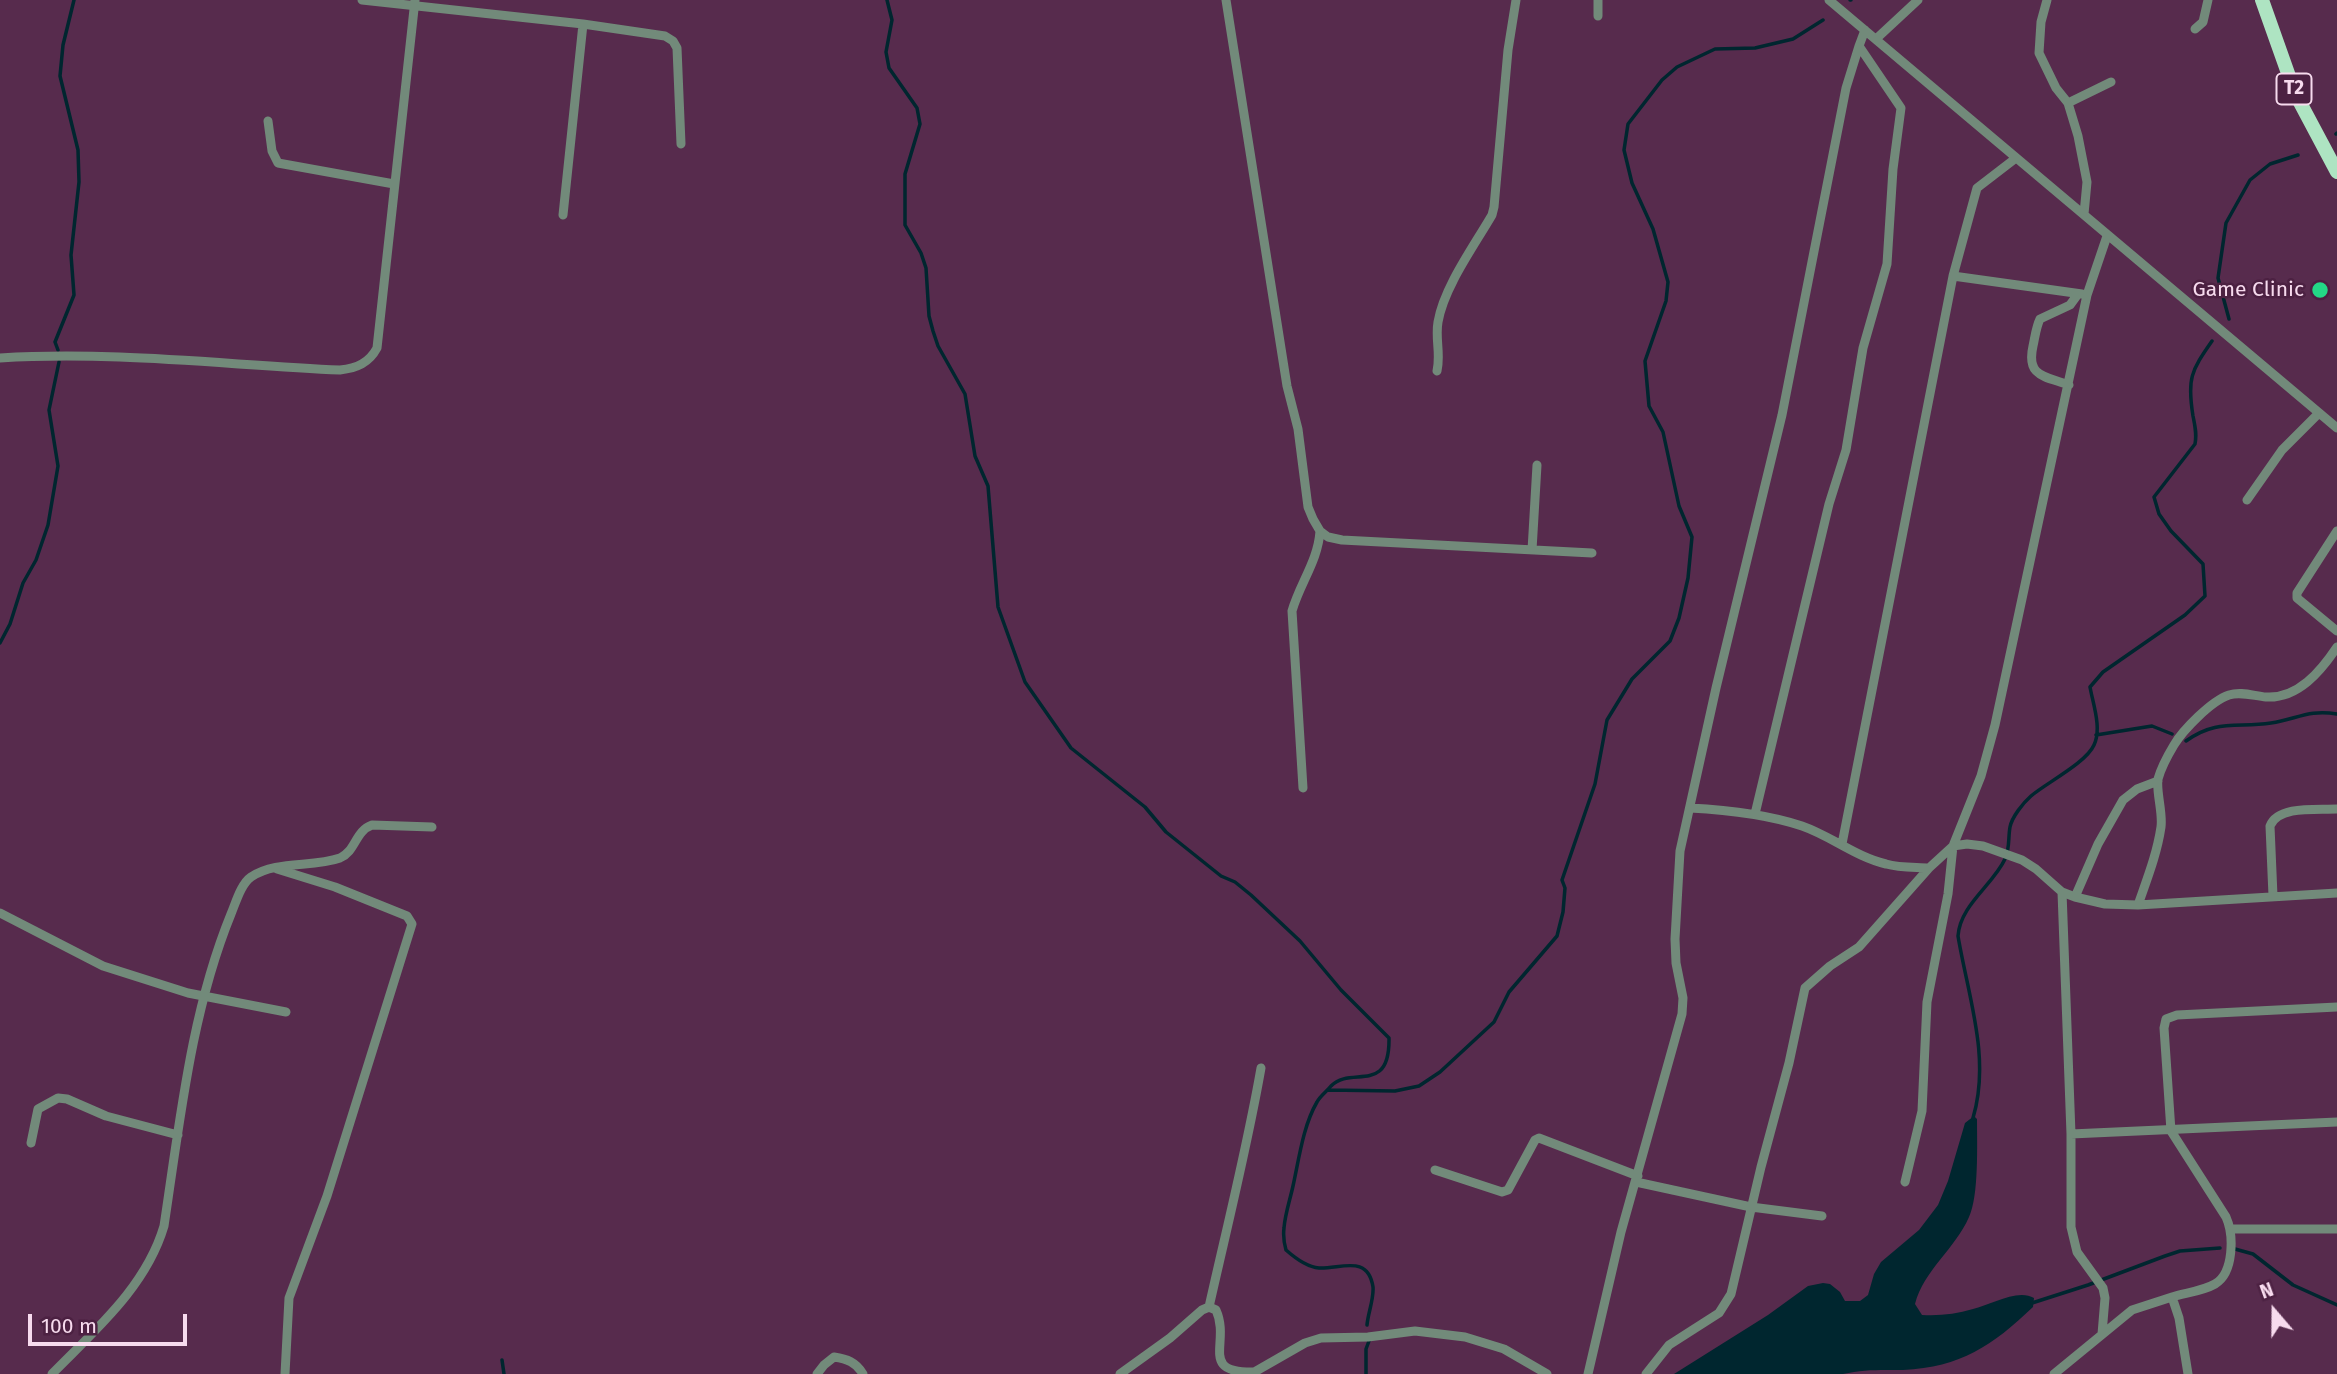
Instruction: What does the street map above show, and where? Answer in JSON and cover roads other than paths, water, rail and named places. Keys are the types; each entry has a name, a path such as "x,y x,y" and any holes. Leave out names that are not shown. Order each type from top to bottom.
{"highway":[{"name":"T2","path":"2262,0 2295,93 2337,172"}],"street":[{"path":"362,0 415,3 583,23 665,36 673,41 677,48 681,144"},
{"path":"1226,0 1287,386 1298,429 1308,507 1320,531 1328,537 1342,540 1592,553"},
{"path":"1437,371 1440,354 1437,330 1440,310 1494,207 1508,50 1516,0"},
{"path":"1598,0 1598,16"},
{"path":"1829,0 2337,428"},
{"path":"1876,39 1918,0"},
{"path":"2047,0 2041,22 2039,53 2067,103 2084,158 2087,182 2084,214"},
{"path":"2195,29 2203,22 2208,0"},
{"path":"0,358 37,356 217,361 341,370 358,367 372,358 377,348 415,3"},
{"path":"563,215 583,23"},
{"path":"1588,1374 1606,1294 1682,1014 1683,998 1676,963 1675,916 1680,851 1782,415 1846,88 1865,30"},
{"path":"1755,814 1829,504 1846,450 1863,348 1889,253 1892,169 1901,108 1859,46"},
{"path":"2067,103 2111,82"},
{"path":"268,121 272,151 278,163 394,184"},
{"path":"1842,844 1953,276 1977,188 2016,158"},
{"path":"1905,1182 1922,1111 1927,1002 1948,894 1953,846 1982,776 1995,725 2069,385 2082,294 2107,236"},
{"path":"1953,276 2082,294"},
{"path":"2069,385 2037,373 2030,361 2040,319 2070,305 2082,294"},
{"path":"2247,500 2282,450 2318,414"},
{"path":"1532,550 1536,465"},
{"path":"1303,788 1292,611 1316,556 1320,531"},
{"path":"2337,531 2297,593 2297,598 2337,631"},
{"path":"2138,905 2158,845 2161,824 2158,781 2175,744 2191,723 2221,698 2239,693 2272,697 2297,690 2323,667 2337,647"},
{"path":"2075,897 2098,844 2123,800 2137,789 2158,781"},
{"path":"1690,808 1755,814 1800,825 1866,858 1886,864 1929,868"},
{"path":"2273,896 2270,826 2273,819 2280,814 2337,809"},
{"path":"55,1373 111,1316 152,1258 164,1226 203,996 215,955 239,894 252,877 276,868 340,858 352,848 358,834 372,825 432,827"},
{"path":"1646,1374 1668,1345 1719,1313 1726,1305 1737,1272 1805,988 1830,966 1859,947 1929,868 1953,846 1983,846 2022,860 2062,892 2105,904 2138,905 2337,893"},
{"path":"276,868 375,902 407,916 412,924 327,1196 289,1298 285,1374"},
{"path":"2062,892 2072,1238 2077,1252 2103,1288 2105,1298 2102,1334"},
{"path":"0,913 103,965 203,996 286,1012"},
{"path":"2054,1374 2132,1310 2214,1284 2224,1276 2232,1246 2226,1217 2171,1131 2164,1028 2166,1019 2177,1015 2337,1007"},
{"path":"1209,1307 1241,1163 1249,1139 1261,1068"},
{"path":"31,1143 38,1109 58,1098 67,1099 106,1116 178,1135"},
{"path":"2071,1134 2337,1122"},
{"path":"1435,1170 1502,1192 1508,1190 1535,1140 1539,1138 1637,1179 1751,1207 1822,1216"},
{"path":"2230,1229 2337,1229"},
{"path":"2172,1297 2179,1318 2188,1374"},
{"path":"1120,1374 1209,1307 1216,1310 1220,1318 1220,1360 1233,1372 1253,1373 1305,1343 1321,1338 1368,1337 1415,1331 1454,1335 1504,1349 1547,1374"},
{"path":"817,1374 834,1357 846,1359 863,1374"}],"water":[{"path":"1974,1116 1977,1119 1977,1155 1972,1208 1963,1229 1925,1281 1915,1304 1922,1315 1935,1315 1967,1311 2012,1296 2027,1295 2034,1298 2033,1307 2018,1321 1974,1352 1924,1368 1843,1374 1674,1374 1768,1315 1808,1286 1830,1284 1840,1292 1845,1301 1860,1301 1868,1295 1874,1274 1881,1262 1919,1230 1938,1205 1965,1123"}],"waterway":[{"path":"58,350 55,342 74,295 71,255 79,182 78,150 60,76 63,45 74,0"},
{"path":"887,0 892,20 886,52 889,68 917,108 920,124 905,174 905,225 926,268 929,316 938,346 965,394 975,456 988,486 998,607 1025,682 1071,748 1145,807 1166,832 1221,876 1235,882 1251,895 1300,941 1341,990 1389,1038 1388,1056 1383,1067 1368,1076 1339,1080 1317,1102 1302,1143 1284,1231 1286,1250 1306,1264 1319,1268 1352,1266 1366,1270 1373,1287 1367,1325"},
{"path":"1328,1090 1395,1091 1419,1086 1440,1072 1494,1022 1509,992 1557,936 1563,912 1565,888 1562,880 1595,784 1607,720 1632,679 1670,641 1679,618 1688,578 1692,537 1679,506 1663,432 1649,406 1645,361 1666,301 1668,282 1653,229 1632,183 1624,150 1628,124 1662,80 1677,67 1715,49 1755,48 1793,39 1823,20"},
{"path":"2229,319 2218,278 2226,223 2250,180 2270,164 2298,155"},
{"path":"1973,1118 1980,1073 1979,1050 1958,936 1960,925 1971,905 2000,869 2008,847 2010,827 2018,810 2031,796 2083,759 2094,745 2097,724 2090,687 2103,672 2185,615 2205,596 2203,564 2171,531 2159,514 2154,497 2195,444 2190,393 2192,376 2212,341"},
{"path":"0,643 10,624 23,583 36,560 48,525 58,466 49,410 59,362"},
{"path":"2186,741 2217,727 2271,723 2319,713 2337,714"},
{"path":"2096,735 2152,726 2172,734"},
{"path":"2032,1303 2180,1251 2220,1248"},
{"path":"2235,1249 2253,1254 2293,1285 2337,1305"},
{"path":"1366,1374 1366,1349 1369,1341"},
{"path":"502,1360 504,1374"}],"place":[{"name":"Game Clinic","path":"2320,290"}]}
